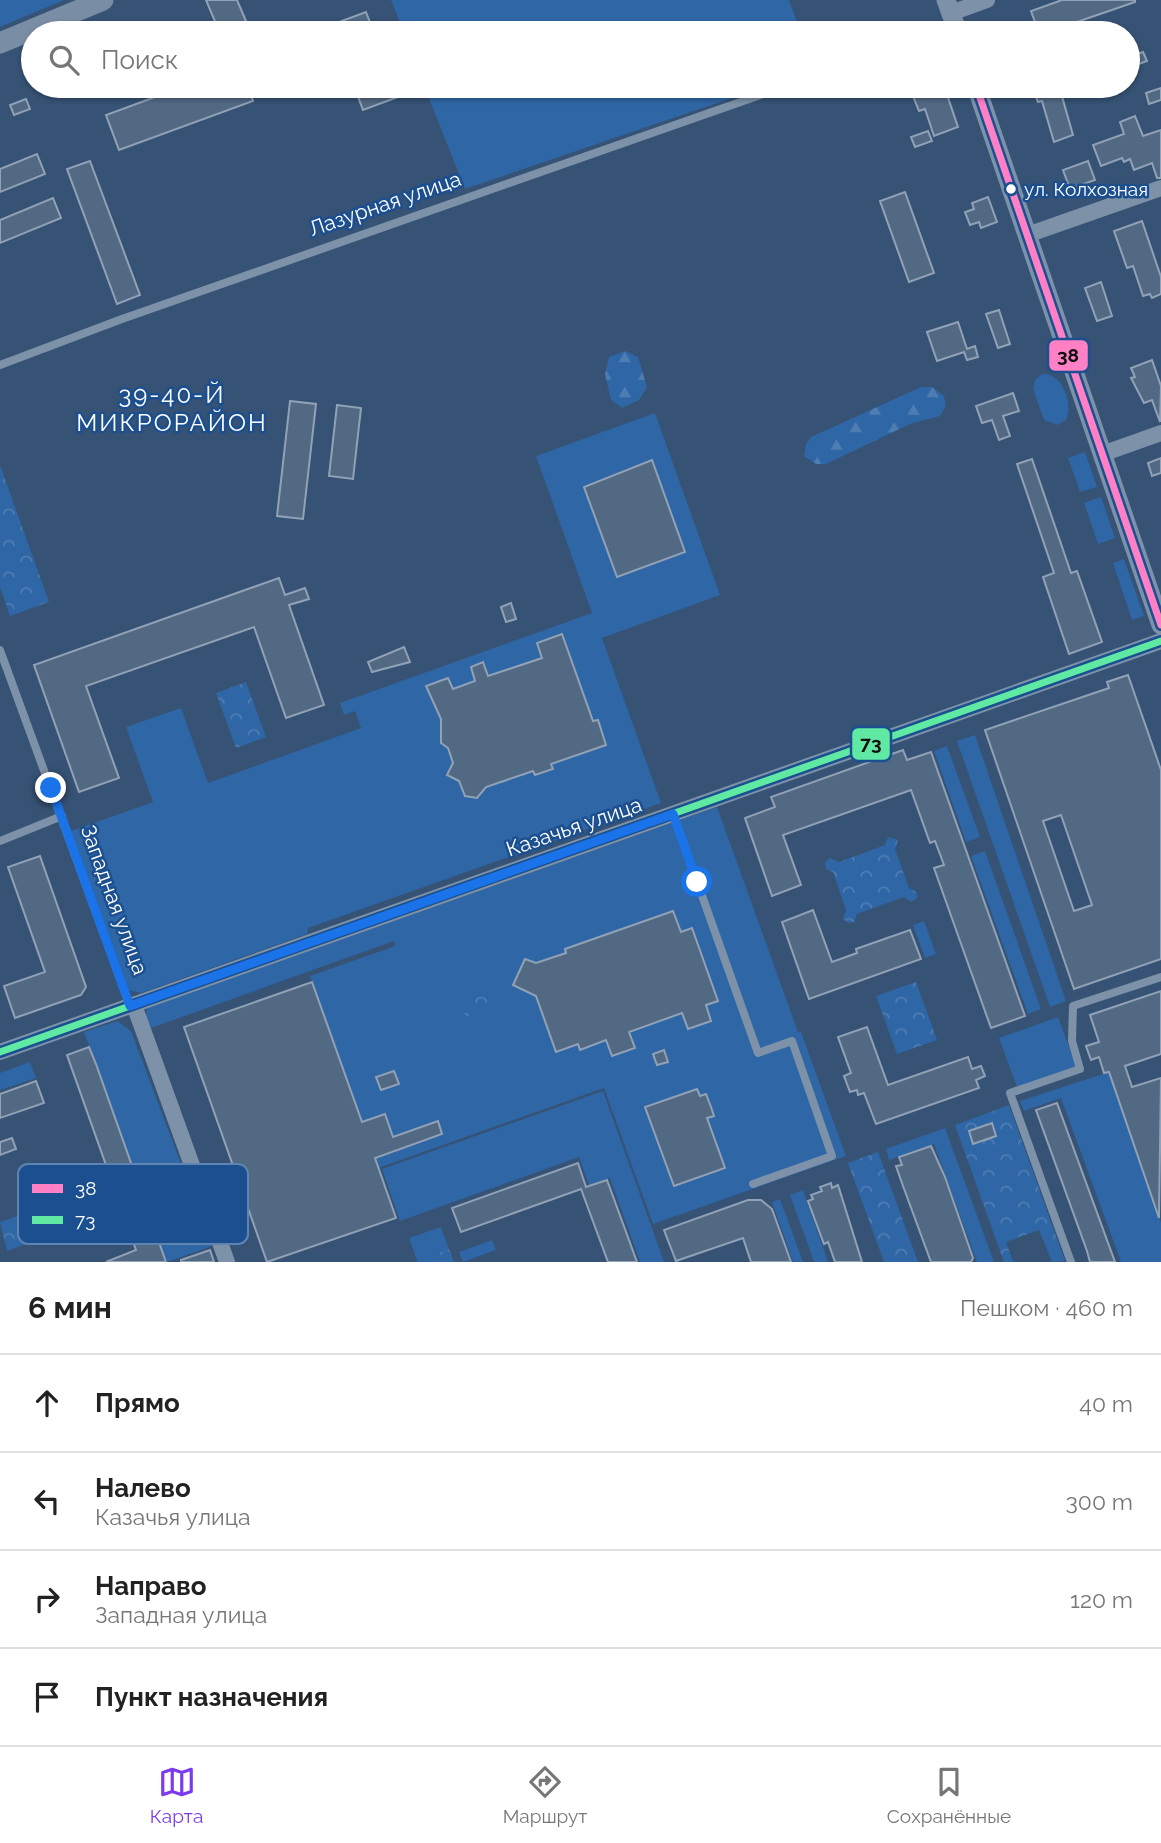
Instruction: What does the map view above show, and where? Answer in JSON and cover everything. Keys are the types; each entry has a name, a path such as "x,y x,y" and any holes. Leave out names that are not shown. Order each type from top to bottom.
{"main road":[{"path":"53,21 103,0"},
{"path":"0,43 21,34"}],"street":[{"path":"953,18 987,0"},
{"path":"980,98 1161,625"},
{"path":"1027,235 1161,188"},
{"path":"1102,454 1161,433"},
{"name":"Казачья улица","path":"0,1052 1161,641"},
{"name":"Западная улица","path":"132,1006 191,1164"},
{"name":"Западная улица","path":"220,1244 227,1262"}],"lane":[{"name":"Лазурная улица","path":"0,365 122,318 752,98"},
{"name":"Западная улица","path":"0,650 132,1006"},
{"path":"673,814 758,1053 792,1041 832,1156 753,1184"},
{"path":"0,841 62,816"},
{"path":"1071,1262 1010,1093 1080,1069 1072,1041 1073,1006 1161,976"}],"green space":[{"path":"0,0 64,0 0,27"},
{"path":"391,0 789,0 797,21 399,21"},
{"path":"429,98 732,98 465,189"},
{"path":"625,351 638,357 647,387 639,400 622,408 611,400 605,374 609,357"},
{"path":"1042,374 1055,378 1067,398 1066,420 1057,425 1044,420 1033,389 1035,380"},
{"path":"921,387 932,387 944,396 946,406 940,416 910,424 826,464 816,464 804,456 806,444 811,437"},
{"path":"655,413 720,595 602,638 661,803 308,928 307,934 141,993 129,990 71,831 153,802 126,727 181,708 208,783 361,728 355,711 344,715 340,703 592,613 536,456"},
{"path":"1085,452 1097,487 1080,492 1068,458"},
{"path":"0,465 49,602 10,616 0,587"},
{"path":"1101,497 1115,538 1098,544 1084,503"},
{"path":"1124,559 1144,616 1132,620 1113,563"},
{"path":"246,682 266,737 236,748 216,693"},
{"path":"975,735 1066,1001 1050,1007 957,741"},
{"path":"947,746 980,837 966,842 934,751"},
{"path":"717,807 846,1156 653,1224 604,1088 378,1168 310,976 395,946 394,941 151,1028 146,1015 147,1008"},
{"path":"888,837 898,840 895,849 909,888 917,892 917,898 911,902 904,897 857,914 854,922 848,923 843,919 846,910 833,872 826,869 825,862 830,858 839,862 885,845"},
{"path":"985,851 1041,1009 1028,1014 971,856"},
{"path":"924,921 936,954 925,958 913,925"},
{"path":"916,982 937,1040 897,1054 876,996"},
{"path":"485,983 494,1007 466,1017 457,993"},
{"path":"1058,1017 1076,1066 1017,1087 999,1038"},
{"path":"117,1021 131,1031 181,1164 132,1164 84,1032"},
{"path":"30,1062 36,1078 0,1090 0,1073"},
{"path":"1109,1072 1161,1223 1161,1262 1121,1262 1061,1098 1024,1111 1020,1101"},
{"path":"603,1091 664,1262 640,1262 610,1178 589,1185 579,1157 400,1221 382,1169"},
{"path":"1009,1105 1065,1261 1052,1262 1039,1230 1006,1242 1013,1262 1004,1262 955,1125"},
{"path":"945,1128 994,1262 977,1262 934,1144 889,1160 886,1149"},
{"path":"878,1152 918,1262 884,1262 848,1163"},
{"path":"803,1190 828,1262 814,1262 790,1195"},
{"path":"780,1199 803,1262 793,1262 772,1202"},
{"path":"18,1216 18,1244 26,1244 7,1251 0,1222"},
{"path":"441,1227 449,1249 417,1261 409,1238"},
{"path":"492,1240 496,1250 463,1262 459,1252"},
{"path":"161,1244 211,1244 212,1246 167,1262"},
{"path":"449,1249 454,1262 417,1262 417,1261"}],"building":[{"path":"206,0 237,0 246,21 215,21"},
{"path":"1062,0 1135,0 1080,21 1035,21 1031,11"},
{"path":"366,12 369,21 342,21"},
{"path":"1143,52 1147,61 1140,64 1140,53"},
{"path":"1161,88 1161,100 1149,104 1146,93"},
{"path":"152,98 252,98 253,101 119,150 106,115"},
{"path":"358,98 395,98 363,110"},
{"path":"914,98 948,98 958,127 934,136 925,109 919,111"},
{"path":"1036,98 1062,98 1073,135 1054,142 1042,101 1038,102"},
{"path":"26,99 30,109 14,115 10,105"},
{"path":"1135,116 1143,136 1161,130 1161,178 1157,178 1152,163 1134,170 1130,159 1124,162 1122,158 1101,166 1093,145 1124,134 1120,122"},
{"path":"928,131 932,141 915,147 911,137"},
{"path":"37,154 45,174 0,192 0,169"},
{"path":"90,161 140,295 117,304 67,169"},
{"path":"1088,161 1095,180 1070,189 1063,170"},
{"path":"905,192 934,273 909,282 880,201"},
{"path":"988,197 997,222 981,228 979,222 970,225 965,212 974,209 972,203"},
{"path":"53,198 61,218 0,243 0,220"},
{"path":"1142,221 1161,277 1161,294 1152,298 1150,294 1143,296 1133,266 1127,268 1114,231"},
{"path":"1101,282 1112,316 1097,321 1085,288"},
{"path":"999,310 1010,344 998,348 986,314"},
{"path":"958,322 967,349 975,346 978,357 967,360 964,352 937,361 927,332"},
{"path":"1152,360 1161,386 1160,422 1152,400 1144,403 1131,378 1135,377 1131,368"},
{"path":"1013,393 1019,411 1003,416 1010,436 999,440 992,420 982,423 976,406"},
{"path":"290,401 316,404 303,519 277,516"},
{"path":"337,405 361,408 353,479 329,476"},
{"path":"1161,458 1161,473 1152,476 1148,463"},
{"path":"1032,459 1071,573 1077,571 1102,642 1069,654 1043,577 1054,573 1017,464"},
{"path":"652,460 685,552 617,577 584,487"},
{"path":"279,578 285,595 305,588 309,599 289,605 324,705 286,718 254,627 86,686 119,778 79,792 34,665"},
{"path":"511,603 516,619 506,622 501,607"},
{"path":"562,634 593,721 598,720 606,745 551,764 553,769 535,775 533,771 486,787 477,798 465,796 459,781 447,775 453,763 448,748 441,743 441,719 426,686 448,678 453,689 475,681 471,667 483,662 488,676 542,658 537,643"},
{"path":"404,647 410,662 372,672 368,662"},
{"path":"1128,675 1161,770 1161,959 1074,989 985,730 1109,688 1107,682","holes":["1061,815 1092,905 1074,911 1043,821"]},
{"path":"903,750 907,760 931,752 1025,1016 991,1028 934,868 944,865 935,841 930,843 911,790 783,835 801,885 772,896 745,818 775,807 771,797"},
{"path":"40,856 86,987 81,995 15,1018 4,986 45,972 8,867"},
{"path":"813,910 832,962 857,953 856,949 910,930 921,959 809,999 782,922"},
{"path":"673,911 681,932 692,928 718,1001 706,1005 711,1021 688,1029 682,1013 629,1032 635,1048 612,1056 606,1040 580,1050 578,1044 556,1052 536,996 513,985 525,959 536,963 566,953 565,949"},
{"path":"312,982 362,1122 385,1114 393,1137 438,1121 442,1134 375,1158 396,1218 267,1262 248,1208 248,1164 232,1164 184,1027"},
{"path":"1161,991 1161,1054 1125,1066 1132,1087 1161,1078 1159,1218 1109,1072 1104,1073 1099,1057 1091,1060 1086,1046 1099,1042 1090,1015"},
{"path":"867,1027 888,1085 968,1057 972,1069 981,1066 985,1076 976,1080 979,1088 876,1124 864,1093 858,1095 857,1090 850,1092 844,1076 851,1073 838,1037"},
{"path":"89,1047 131,1164 106,1164 67,1055"},
{"path":"664,1050 668,1062 657,1065 653,1054"},
{"path":"394,1071 399,1084 381,1090 376,1077"},
{"path":"36,1081 44,1103 0,1118 0,1094"},
{"path":"697,1089 700,1096 706,1094 711,1107 714,1116 707,1118 725,1168 674,1186 645,1107"},
{"path":"1057,1103 1115,1262 1090,1262 1036,1110"},
{"path":"992,1123 996,1136 973,1144 969,1131"},
{"path":"12,1138 16,1149 0,1155 0,1142"},
{"path":"931,1146 945,1177 973,1258 971,1262 931,1262 896,1166 902,1165 899,1157"},
{"path":"578,1163 586,1187 607,1180 637,1262 608,1262 581,1189 461,1232 452,1208"},
{"path":"831,1183 832,1188 838,1185 862,1262 835,1262 828,1242 824,1244 808,1201 813,1199 811,1195 822,1191 820,1187"},
{"path":"748,1200 761,1200 772,1209 791,1262 751,1262 743,1238 676,1261 664,1230"},
{"path":"134,1244 160,1244 166,1262 106,1262 136,1250"},
{"path":"210,1250 214,1262 181,1262 181,1260"}],"transit line":[{"name":"38","path":"980,98 1161,625"},
{"name":"73","path":"0,1052 1161,641"}],"place":[{"name":"ул. Колхозная","path":"1011,189"}],"district":[{"name":"39-40-Й МИКРОРАЙОН","path":"172,409"}],"route":[{"path":"51,788 130,1006 673,814 697,882"}]}
